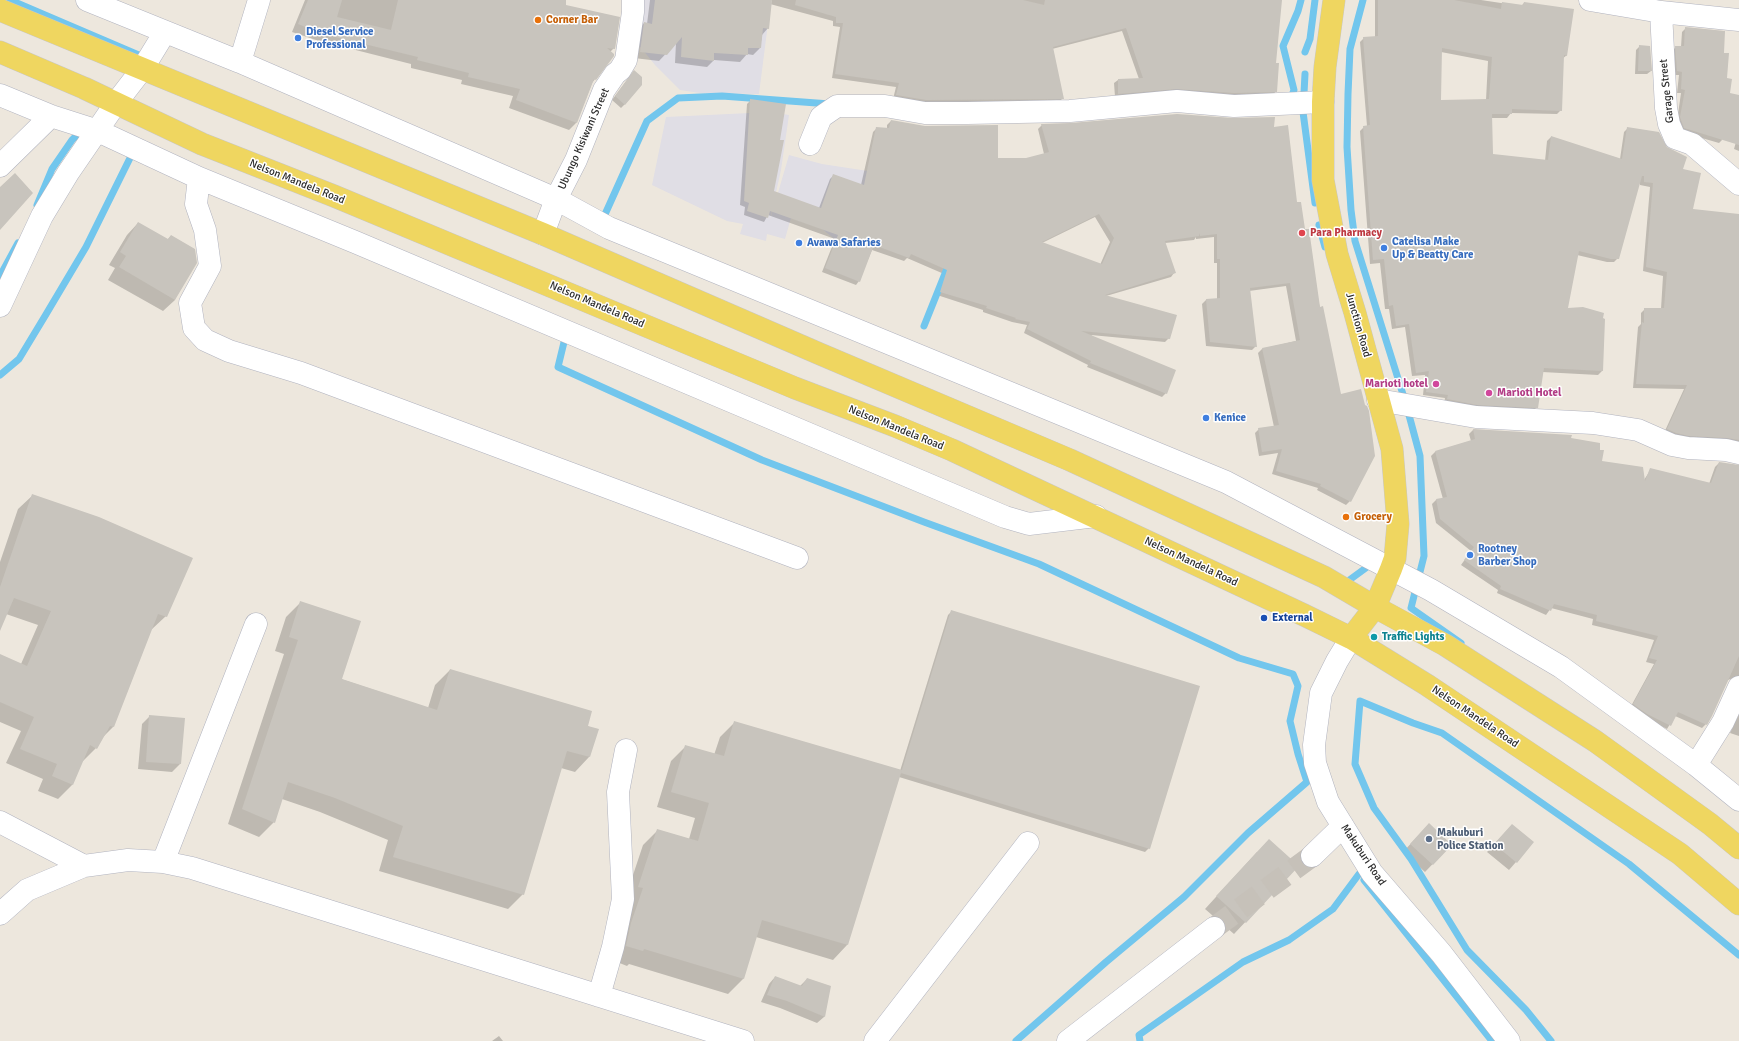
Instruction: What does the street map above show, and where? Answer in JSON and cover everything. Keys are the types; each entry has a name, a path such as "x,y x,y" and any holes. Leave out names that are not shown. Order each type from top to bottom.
{"main road":[{"name":"Junction Road","path":"1334,0 1325,67 1323,102 1323,180 1337,254 1355,313 1392,450 1398,524 1395,558 1392,569 1375,607 1351,638"},
{"path":"0,10 543,234 1070,460 1324,577 1445,645 1595,741 1710,824 1739,848"},
{"name":"Nelson Mandela Road","path":"0,52 116,103 202,144 342,199 795,388 931,441 1096,516 1351,638 1427,685 1680,854 1739,904"}],"street":[{"path":"88,0 240,62 556,199 609,228 1226,482 1431,590 1561,667 1696,765 1739,800"},
{"path":"240,62 259,0"},
{"name":"Ubungo Kisiwani Street","path":"543,234 556,199 576,160 604,90 626,60 633,12 633,0"},
{"path":"1590,0 1661,12 1739,20"},
{"name":"Garage Street","path":"1661,12 1666,108 1669,124 1675,138 1692,144 1739,184"},
{"path":"0,306 42,216 68,173 98,132 116,103 143,68 164,32"},
{"path":"0,95 52,116 98,132 199,178 355,242 1005,518 1028,524 1096,516"},
{"path":"810,144 821,117 837,106 885,106 925,113 967,113 1070,111 1177,101 1234,106 1323,102"},
{"path":"0,166 52,116"},
{"path":"199,178 196,204 205,230 210,266 190,303 194,328 205,340 230,351 301,373 798,558"},
{"path":"1378,400 1476,417 1593,423 1638,430 1672,445 1688,448 1726,450 1739,453"},
{"path":"163,862 256,624"},
{"name":"Makuburi Road","path":"1351,638 1337,661 1321,693 1314,744 1315,763 1326,796 1372,873 1441,953 1509,1041"},
{"path":"1696,765 1723,722 1739,687"},
{"path":"599,996 613,947 623,899 618,792 626,750"},
{"path":"0,822 84,866"},
{"path":"1312,856 1343,826"},
{"path":"875,1041 1028,843"},
{"path":"0,914 27,890 84,866 128,860 163,862 192,868 743,1041"},
{"path":"1072,1040 1214,928"}],"shaded area":[{"path":"636,0 771,0 759,94 700,93 680,90 655,65 633,38"},
{"path":"771,112 789,115 781,170 770,220 789,155 822,164 868,171 882,178 844,247 821,228 791,218 785,239 767,234 766,241 740,234 743,224 727,221 652,185 666,117"}],"building":[{"path":"308,0 342,0 337,17 391,30 398,0 566,0 566,5 620,17 615,49 607,48 614,54 614,56 596,80 594,79 577,123 516,100 520,89 468,77 469,73 417,60 418,57 323,34 298,24"},
{"path":"655,0 772,0 769,29 763,28 761,48 748,48 748,55 714,53 714,61 681,57 682,37 667,55 640,52 644,22 652,24"},
{"path":"796,0 1023,0 1044,5 1045,0 1282,0 1276,63 1279,63 1277,92 1234,93 1176,89 1118,94 1118,79 1143,78 1126,28 1053,47 1064,99 926,100 896,95 899,83 835,74 843,23 836,23 836,17 795,5"},
{"path":"1378,0 1454,0 1501,9 1502,2 1523,5 1524,2 1574,9 1567,56 1564,55 1562,111 1512,109 1512,114 1492,114 1493,154 1548,160 1551,136 1622,159 1627,127 1659,132 1667,147 1687,157 1683,169 1701,173 1693,209 1739,214 1739,440 1689,436 1667,429 1687,385 1636,384 1642,322 1644,323 1644,308 1664,308 1667,272 1646,267 1653,183 1644,182 1644,176 1642,176 1619,259 1611,259 1579,251 1568,308 1583,307 1604,313 1603,371 1544,368 1538,408 1477,405 1447,399 1448,395 1426,392 1429,371 1416,373 1409,324 1396,326 1393,305 1389,306 1384,259 1373,260 1363,126 1370,125 1363,37 1378,36","holes":["1442,48 1492,57 1489,99 1441,100"]},
{"path":"1685,27 1725,31 1724,53 1729,53 1727,78 1732,79 1730,93 1739,95 1739,145 1684,128 1680,117 1685,90 1681,89 1682,72 1677,71 1675,46 1684,46"},
{"path":"1639,45 1650,46 1652,71 1638,71"},
{"path":"634,70 642,77 642,85 625,105 615,96"},
{"path":"750,99 786,104 780,140 784,140 774,191 821,208 833,174 864,185 876,127 889,128 891,120 925,126 998,125 998,158 1026,158 1049,152 1041,124 1071,123 1177,114 1233,118 1275,117 1274,127 1288,125 1297,202 1301,202 1305,229 1309,229 1320,307 1323,306 1341,394 1361,389 1365,405 1369,411 1375,456 1351,502 1320,486 1321,484 1276,471 1282,449 1262,452 1258,428 1279,425 1262,348 1300,340 1290,283 1250,288 1257,347 1210,342 1206,299 1220,298 1220,259 1217,259 1217,234 1200,236 1199,233 1199,236 1165,241 1176,273 1105,295 1177,315 1170,339 1081,331 1176,370 1167,394 1090,363 1091,361 1027,329 1030,322 1015,319 1016,318 986,308 987,306 940,292 947,270 911,254 909,258 874,245 860,282 825,268 838,235 770,211 768,218 747,211 749,203 744,201","holes":["1099,214 1114,238 1102,264 1042,242"]},
{"path":"15,173 33,193 0,230 0,187"},
{"path":"138,222 168,239 171,235 195,249 197,263 175,300 119,267 126,256 120,252"},
{"path":"1473,429 1572,435 1571,438 1600,443 1600,450 1604,450 1602,461 1643,467 1645,481 1650,468 1711,483 1719,462 1739,465 1739,656 1707,725 1678,712 1671,726 1647,714 1633,704 1657,660 1649,658 1658,636 1596,621 1597,615 1554,604 1551,611 1500,589 1501,586 1464,560 1474,547 1440,519 1436,499 1447,497 1435,451 1475,439"},
{"path":"32,494 99,517 193,558 167,617 158,614 114,727 110,726 97,749 90,745 73,785 52,776 57,764 20,749 34,717 0,702 0,654 27,666 51,611 14,598 0,631 0,587"},
{"path":"300,601 361,621 342,679 437,710 450,669 592,711 588,726 599,729 590,757 567,751 524,895 393,857 403,826 335,798 288,782 275,823 242,809 298,640 289,637"},
{"path":"951,610 1200,686 1150,849 901,773"},
{"path":"149,715 185,718 181,764 146,762"},
{"path":"734,721 902,770 848,945 762,920 744,979 644,949 643,951 626,946 631,923 643,888 638,887 657,829 698,841 709,803 671,792 685,745 724,756"},
{"path":"1429,823 1452,845 1433,865 1410,844"},
{"path":"1512,824 1534,842 1517,863 1494,844"},
{"path":"1269,839 1299,866 1246,923 1216,896"},
{"path":"775,976 802,986 807,978 831,986 825,1017 787,1001 767,995"}],"waterway":[{"path":"10,0 141,56"},
{"path":"1290,100 1294,90 1283,46 1298,11 1301,0"},
{"path":"1305,52 1310,39 1315,0"},
{"path":"1363,0 1350,49 1348,94 1347,147 1351,210 1355,241 1406,404 1420,456 1424,556 1411,608 1461,643"},
{"path":"1304,93 1305,74"},
{"path":"602,221 647,121 678,98 722,96 830,104"},
{"path":"1303,112 1315,203"},
{"path":"37,205 52,169 72,140 83,129"},
{"path":"0,375 19,359 45,316 86,247 134,150"},
{"path":"1319,225 1325,247"},
{"path":"0,276 18,243"},
{"path":"924,326 950,261"},
{"path":"566,334 558,367 762,460 1039,564 1239,658 1293,674 1298,686 1290,721 1307,782 1248,833 1184,897 1106,962 1016,1041"},
{"path":"1348,581 1374,562"},
{"path":"1551,1041 1526,1010 1467,950 1411,859 1374,808 1355,764 1360,701 1413,723 1442,733 1629,864 1739,955"},
{"path":"1140,1041 1139,1035 1243,962 1289,940 1333,909 1359,874"},
{"path":"1364,880 1492,1041"}],"tunnel":[{"path":"1214,928 1312,856"}],"place":[{"name":"Corner Bar","path":"538,20"},
{"name":"Diesel Service Professional","path":"298,38"},
{"name":"Para Pharmacy","path":"1302,233"},
{"name":"Avawa Safaries","path":"799,243"},
{"name":"Catelisa Make Up & Beatty Care","path":"1384,248"},
{"name":"Marioti hotel","path":"1436,384"},
{"name":"Marioti Hotel","path":"1489,393"},
{"name":"Kenice","path":"1206,418"},
{"name":"Grocery","path":"1346,517"},
{"name":"Rootney Barber Shop","path":"1470,555"},
{"name":"External","path":"1264,618"},
{"name":"Traffic Lights","path":"1374,637"},
{"name":"Makuburi Police Station","path":"1429,839"}]}
